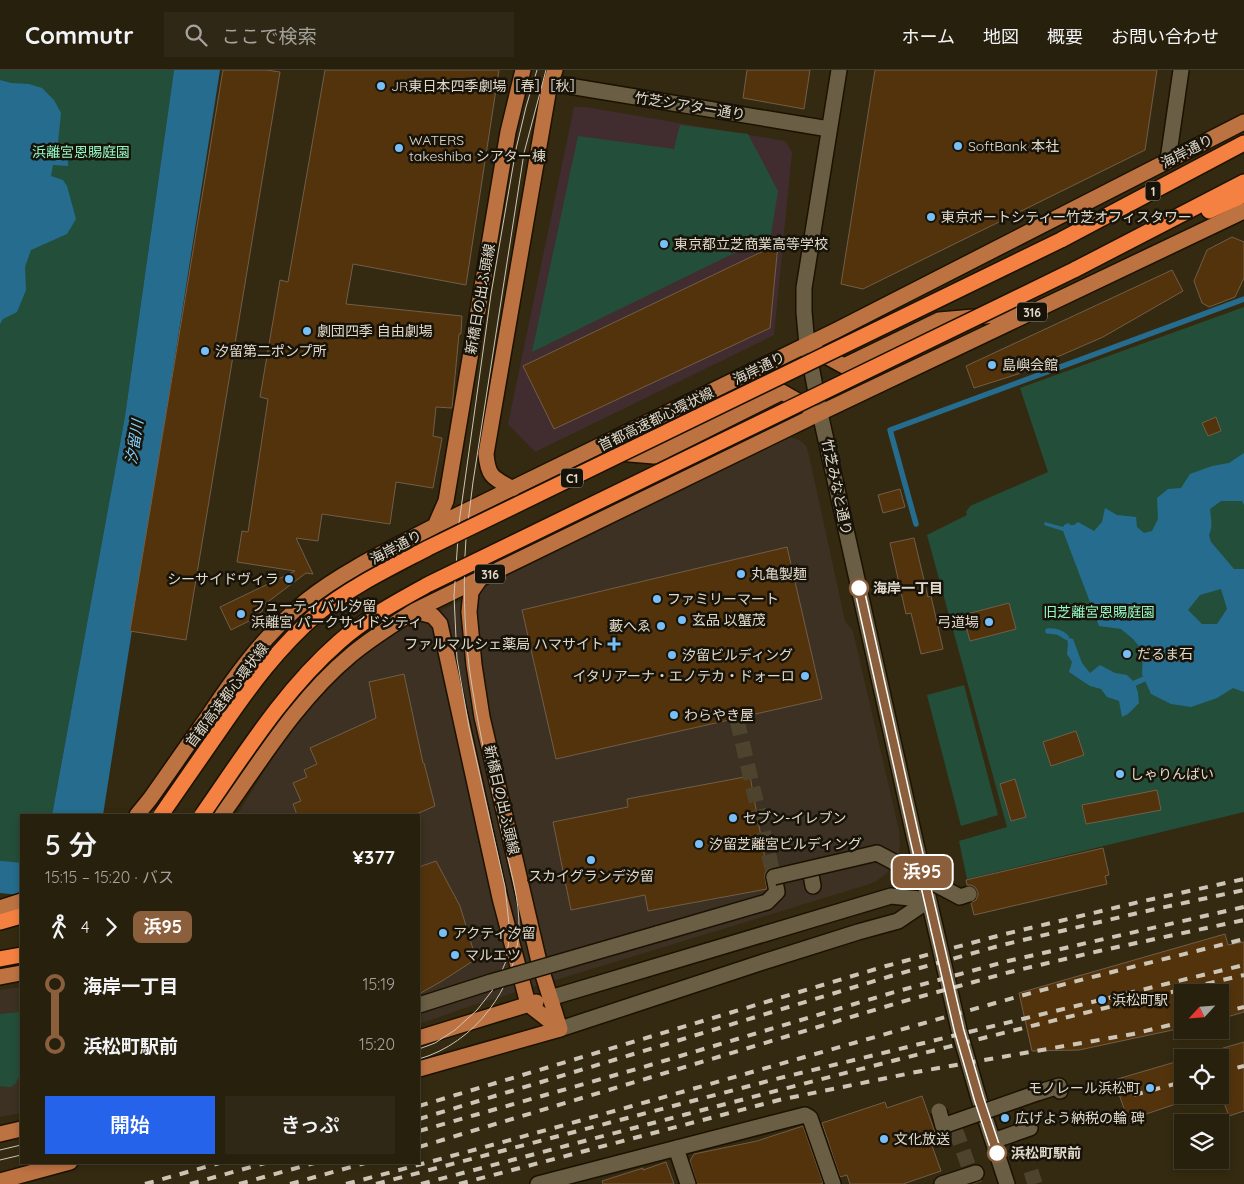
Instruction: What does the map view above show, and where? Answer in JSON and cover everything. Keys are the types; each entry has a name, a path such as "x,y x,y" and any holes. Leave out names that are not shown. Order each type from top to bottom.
{"highway":[{"name":"1","path":"1061,240 1244,142"},
{"name":"首都高速都心環状線","path":"162,814 257,677 295,634 343,595 428,548 1244,152"},
{"path":"1074,270 1244,182"},
{"name":"C1","path":"203,814 268,721 302,678 340,641 383,610 438,580 1074,270 1244,195"},
{"path":"0,922 20,916"},
{"path":"0,959 20,955"}],"main road":[{"name":"新橋日の出ふ頭線","path":"435,526 446,501 508,132 523,70"},
{"path":"512,489 492,477 487,466 486,454 549,88 553,76"},
{"name":"海岸通り","path":"138,814 241,668 284,620 307,600 334,581 435,526 807,345 1244,122"},
{"name":"316","path":"223,814 282,730 315,690 351,655 414,612 820,413 1244,211"},
{"name":"316","path":"807,345 844,366 938,320 1031,312"},
{"path":"589,451 654,456 782,392 820,413"},
{"name":"新橋日の出ふ頭線","path":"480,579 471,592 469,612 482,717 539,962 560,1030"},
{"name":"新橋日の出ふ頭線","path":"414,612 433,616 440,624 500,898 528,1004"},
{"path":"0,908 20,901"},
{"path":"0,977 20,973"},
{"path":"420,1038 550,998"},
{"path":"528,1004 560,1030"},
{"path":"420,1069 560,1030"},
{"path":"0,1134 20,1129"},
{"path":"4,1182 63,1164"}],"street":[{"name":"竹芝みなと通り","path":"839,70 804,288 807,345 820,413 959,1030 1007,1184"},
{"path":"1168,160 1181,70"},
{"name":"竹芝シアター通り","path":"553,76 829,129"},
{"path":"420,1005 507,977 767,902 777,892 774,877 877,853 960,897 969,894"},
{"path":"810,869 814,886"},
{"path":"550,998 891,896 929,900"},
{"path":"560,1030 769,960 898,921 929,900"},
{"path":"939,1111 943,1126 1059,1086 1060,1091"},
{"path":"538,1184 582,1178 676,1148 805,1115 810,1118 833,1184"},
{"path":"993,1141 1030,1128"},
{"path":"676,1148 688,1184"},
{"path":"942,1184 976,1173"}],"shaded area":[{"name":"東京都立芝商業高等学校","path":"574,107 585,107 785,141 792,152 774,335 535,452 508,424"},
{"path":"790,437 799,440 806,446 809,455 845,621 853,631 899,830 900,845 897,860 886,874 870,884 474,1005 420,1024 420,814 238,814 292,727 320,692 363,651 412,620 421,620 480,592 481,588"},
{"path":"20,987 20,1113 0,1117 0,990"}],"green space":[{"name":"浜離宮恩賜庭園","path":"0,70 174,70 125,416 52,814 20,814 20,877 0,874"},
{"path":"680,125 748,134 778,191 771,235 532,352 578,136 674,149"},
{"name":"旧芝離宮恩賜庭園","path":"1244,307 1244,812 967,879 959,841 1007,827 927,535 967,515 966,512 970,506 1048,472 1020,388"},
{"path":"964,685 998,815 961,826 927,695"},
{"path":"20,1012 20,1078 18,1078 15,1084 6,1087 0,1086 0,1014"}],"water":[{"path":"174,70 220,70 103,814 52,814 125,416"},
{"path":"0,80 42,88 54,100 61,113 58,143 67,147 68,166 53,165 51,176 63,180 67,186 76,219 67,234 31,250 25,267 26,290 17,312 3,319 0,324"},
{"path":"1244,453 1244,505 1242,501 1221,501 1210,509 1211,526 1209,535 1211,542 1234,569 1244,569 1244,692 1233,688 1217,698 1191,707 1171,704 1151,694 1142,674 1143,651 1133,639 1121,629 1099,626 1063,531 1044,525 1045,522 1063,527 1069,523 1074,525 1078,522 1094,531 1102,522 1105,508 1117,515 1136,517 1137,527 1144,533 1152,531 1158,519 1157,498 1168,489 1181,488 1190,474 1212,466 1229,463","holes":["1221,589 1227,609 1217,624 1202,624 1188,610 1200,595"]},
{"path":"1066,637 1073,639 1082,663 1090,673 1100,665 1115,673 1127,675 1135,683 1139,703 1128,714 1122,717 1119,701 1107,697 1101,689 1090,686 1069,672 1072,662 1067,654 1068,643"}],"building":[{"name":"汐留第二ポンプ所","path":"223,70 267,70 280,72 186,640 130,631"},
{"path":"325,70 499,70 466,285 353,264 346,304 462,316 452,408 436,407 433,436 442,438 433,488 396,482 390,524 322,514 318,541 296,538 313,574 306,573 261,607 263,610 255,618 231,630 220,607 295,571 237,562 242,531 248,532 268,399 260,397 280,280 288,282"},
{"path":"747,70 810,70 804,109 743,98"},
{"name":"東京ポートシティー竹芝オフィスタワー","path":"875,70 1157,70 1145,150 863,289 841,284"},
{"path":"1232,237 1244,242 1244,278 1235,297 1209,307 1202,303 1194,281 1207,250"},
{"path":"778,244 770,328 554,429 523,366"},
{"path":"1172,270 1183,291 1103,337 1018,374 974,388 966,366"},
{"path":"1216,417 1221,431 1208,436 1202,423"},
{"path":"900,489 905,507 883,513 878,495"},
{"path":"914,538 928,597 931,596 943,649 921,654 911,613 906,614 890,543"},
{"name":"汐留ビルディング","path":"787,547 822,699 556,759 522,610"},
{"name":"弓道場","path":"1009,603 1016,629 970,641 963,615"},
{"path":"404,674 423,763 435,806 416,814 297,814 293,804 301,801 293,783 307,777 304,770 317,764 310,748 376,718 369,682"},
{"path":"1076,731 1084,755 1051,766 1043,742"},
{"name":"汐留芝離宮ビルディング","path":"750,776 767,870 765,878 767,889 648,911 645,895 571,910 553,822 628,807 627,799"},
{"path":"1015,779 1026,817 1011,821 1000,784"},
{"path":"1157,790 1161,810 1086,824 1082,805"},
{"path":"1103,848 1109,875 1105,876 1107,884 974,915 971,903 976,900 978,892 975,887 967,885 966,880"},
{"name":"アクティ汐留","path":"436,861 460,906 476,959 420,993 420,867"},
{"name":"浜松町駅","path":"1225,934 1228,945 1244,942 1244,1012 1229,1016 1229,984 1174,984 1174,1030 1079,1050 1032,1051 1019,993"},
{"path":"1244,1042 1244,1111 1229,1116 1224,1104 1229,1104 1229,1049 1220,1049"},
{"name":"モノレール浜松町","path":"1174,1062 1174,1104 1176,1104 1128,1120 1114,1080"},
{"name":"文化放送","path":"922,1096 937,1138 930,1140 941,1171 903,1184 850,1184 847,1175 840,1177 822,1123 885,1102 887,1108"},
{"path":"803,1126 823,1183 697,1184 690,1161 694,1154 757,1141"},
{"path":"666,1162 674,1184 603,1184 602,1181 643,1168 643,1170"}],"waterway":[{"path":"916,524 890,430 1244,299"},
{"path":"1048,631 1058,632 1066,637"},
{"path":"1135,683 1144,679"},
{"name":"汐留川","path":"0,877 20,879"}],"tunnel":[{"path":"737,720 774,877"},
{"path":"952,1134 957,1134 975,1184"},
{"path":"1031,1171 1035,1184"}],"tram line":[{"path":"420,1049 435,1043 455,1030 477,1010 495,987 506,961 510,933 505,887 469,727 457,659 454,596 459,523 491,294 516,149 537,70"},
{"path":"420,1059 439,1051 458,1040 489,1010 501,992 510,972 516,952 519,930 514,885 472,688 466,634 464,570 473,482 524,153 546,70"},
{"path":"0,1150 20,1145"},
{"path":"0,1160 20,1155"}],"railway":[{"path":"420,1106 886,966 1001,935 1244,879"},
{"path":"420,1119 891,976 1002,945 1244,890"},
{"path":"420,1131 640,1068 898,991 1008,961 1244,907"},
{"path":"420,1147 901,1002 1010,972 1244,920"},
{"path":"346,1184 1090,977 1244,939"},
{"path":"376,1184 776,1079 1244,965"},
{"path":"421,1184 935,1050 1244,975"},
{"path":"1229,1011 1244,1007"},
{"path":"459,1184 779,1100 916,1072 1133,1034 1174,1024"},
{"path":"1229,1070 1244,1066"},
{"path":"1134,1095 1174,1084"},
{"path":"145,1184 216,1164"},
{"path":"190,1184 262,1164"},
{"path":"239,1184 311,1164"},
{"path":"290,1184 362,1164"}],"bus line":[{"name":"浜95","path":"859,588 959,1030 997,1153"}],"place":[{"name":"JR東日本四季劇場［春］［秋］","path":"381,86"},
{"name":"SoftBank 本社","path":"958,146"},
{"name":"WATERS takeshiba シアター棟","path":"399,148"},
{"name":"東京ポートシティー竹芝オフィスタワー","path":"931,217"},
{"name":"東京都立芝商業高等学校","path":"664,244"},
{"name":"劇団四季 自由劇場","path":"307,331"},
{"name":"汐留第二ポンプ所","path":"205,351"},
{"name":"島嶼会館","path":"992,365"},
{"name":"丸亀製麺","path":"741,574"},
{"name":"シーサイドヴィラ","path":"289,579"},
{"name":"海岸一丁目","path":"859,588"},
{"name":"ファミリーマート","path":"657,599"},
{"name":"フューティバル汐留 浜離宮 パークサイドシティ","path":"241,614"},
{"name":"玄品 以蟹茂","path":"682,620"},
{"name":"弓道場","path":"989,622"},
{"name":"藪へゑ","path":"661,626"},
{"name":"ファルマルシェ薬局 ハマサイト","path":"614,644"},
{"name":"だるま石","path":"1127,654"},
{"name":"汐留ビルディング","path":"672,655"},
{"name":"イタリアーナ・エノテカ・ドォーロ","path":"805,676"},
{"name":"わらやき屋","path":"674,715"},
{"name":"しゃりんばい","path":"1120,774"},
{"name":"セブン-イレブン","path":"733,818"},
{"name":"汐留芝離宮ビルディング","path":"699,844"},
{"name":"スカイグランデ汐留","path":"591,860"},
{"name":"アクティ汐留","path":"443,933"},
{"name":"マルエツ","path":"455,955"},
{"name":"浜松町駅","path":"1102,1000"},
{"name":"モノレール浜松町","path":"1150,1088"},
{"name":"広げよう納税の輪 碑","path":"1005,1118"},
{"name":"文化放送","path":"884,1139"},
{"name":"浜松町駅前","path":"997,1153"}]}
